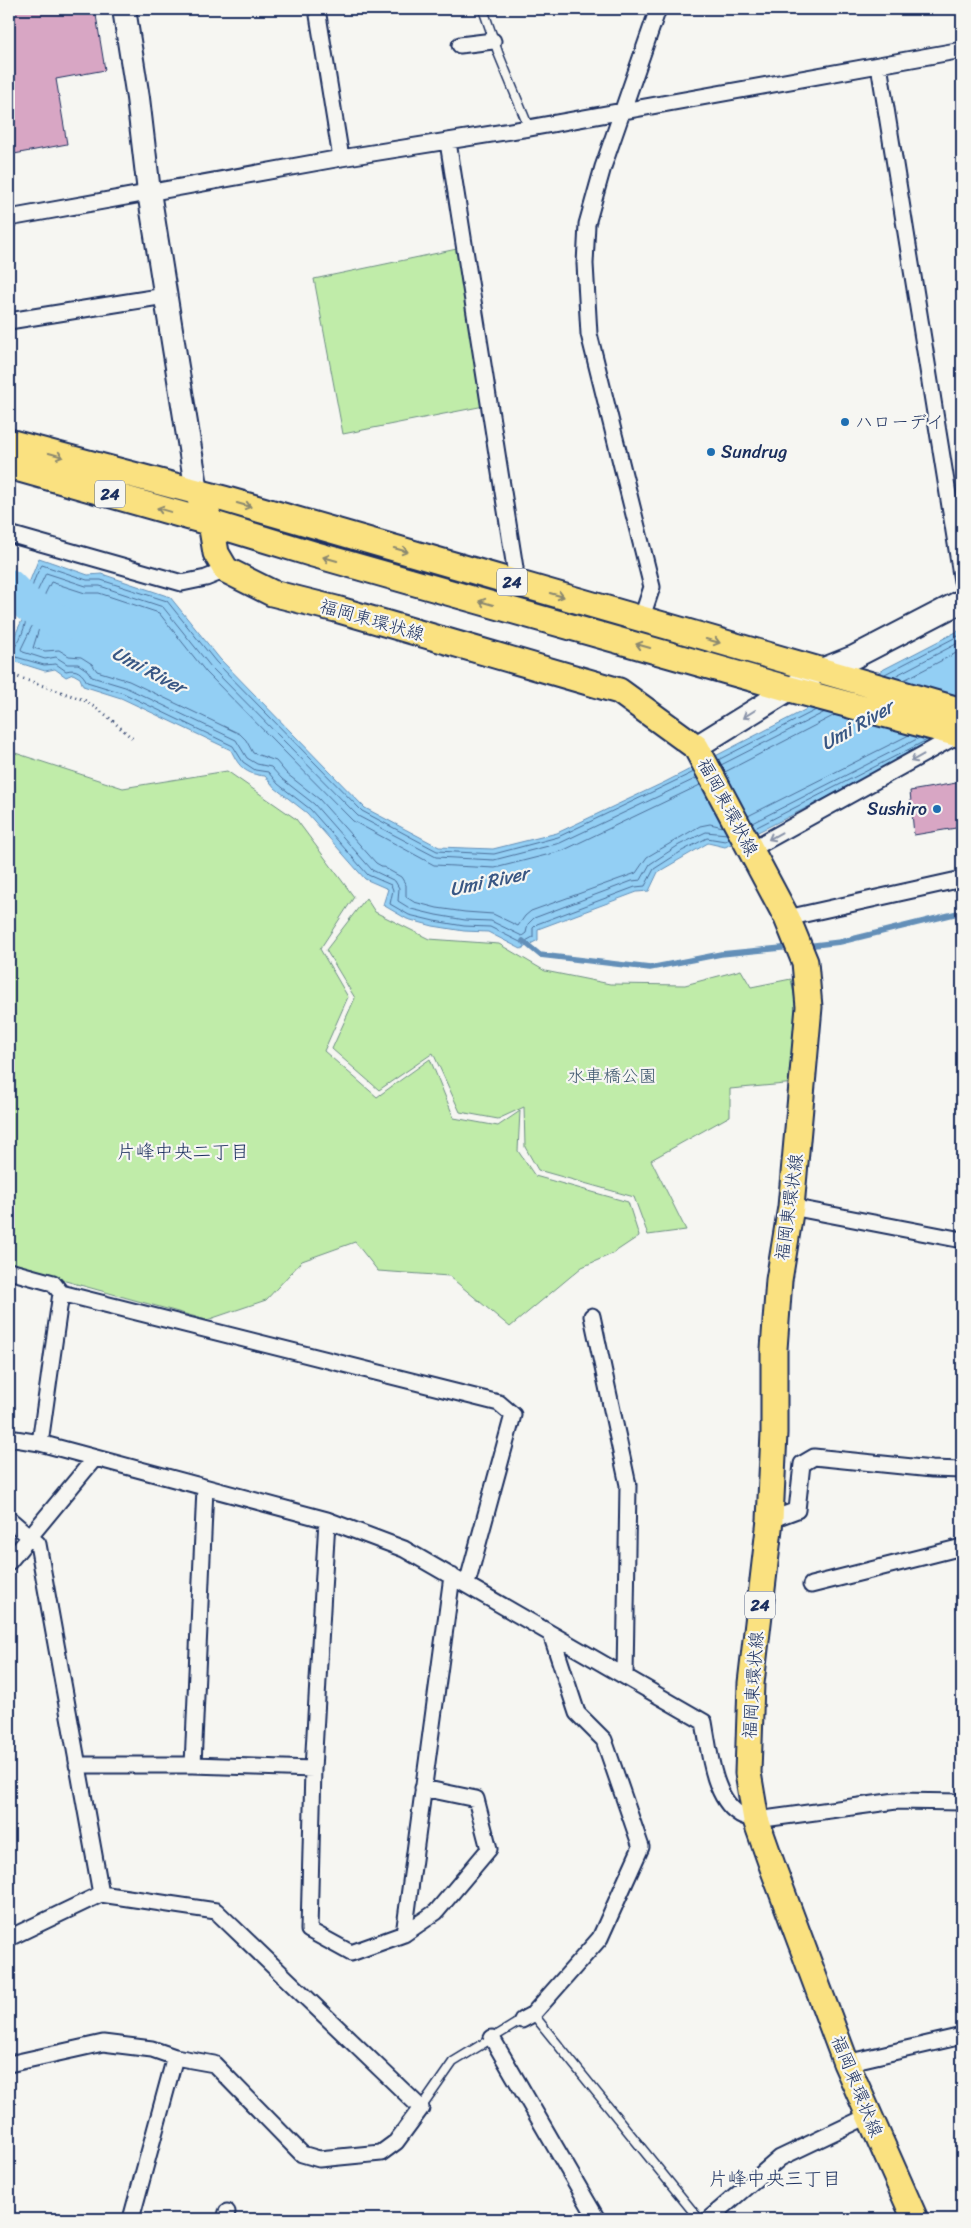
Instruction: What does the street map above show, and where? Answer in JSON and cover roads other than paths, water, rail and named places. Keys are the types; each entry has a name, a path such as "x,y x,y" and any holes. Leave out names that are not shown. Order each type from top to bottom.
{"main road":[{"name":"24","path":"9,442 198,492 823,672 957,728"},
{"name":"24","path":"9,466 795,690 957,728"},
{"path":"198,492 211,523 216,553 226,570"},
{"name":"福岡東環状線","path":"226,570 272,593 336,609 619,691 700,752 789,923 805,962 809,1007 791,1207 779,1280 775,1329 770,1520 751,1683 748,1773 756,1820 846,2063 915,2219"}],"street":[{"path":"124,9 138,98 149,192 198,492"},
{"path":"317,9 341,158"},
{"path":"641,620 652,587 590,342 586,293 587,224 603,167 658,9"},
{"path":"460,45 493,40"},
{"path":"9,218 341,158 622,112 962,50"},
{"path":"879,65 962,581"},
{"path":"448,142 515,568 512,582"},
{"path":"9,321 166,296"},
{"path":"9,534 182,583 206,578 226,570"},
{"path":"700,752 823,672 962,601"},
{"path":"748,845 957,728"},
{"path":"789,923 962,878"},
{"path":"791,1207 962,1240"},
{"path":"9,1271 52,1283 61,1293 499,1403 513,1415 467,1584"},
{"path":"40,1443 61,1293"},
{"path":"592,1316 628,1485 625,1676"},
{"path":"9,1438 40,1443 327,1520 404,1548 704,1722 712,1768 728,1804 738,1814 756,1820 896,1801 962,1802"},
{"path":"770,1520 797,1510 802,1464 814,1457 932,1469 962,1470"},
{"path":"9,1562 94,1459"},
{"path":"192,1765 205,1488"},
{"path":"9,1519 38,1544 100,1894"},
{"path":"327,1520 314,1769 309,1930 351,1953 404,1934 436,1912 489,1850 476,1799 423,1788"},
{"path":"811,1585 962,1547"},
{"path":"404,1934 452,1576"},
{"path":"528,2017 600,1938 641,1847 604,1740 577,1713 551,1634"},
{"path":"77,1765 192,1765 314,1769"},
{"path":"9,1938 100,1894 216,1911 421,2108 396,2142 381,2153 319,2159 302,2154 214,2064 175,2057 152,2049 103,2043 9,2064"},
{"path":"846,2063 962,2036"},
{"path":"492,2038 597,2219"},
{"path":"131,2219 175,2057"},
{"path":"709,2219 780,2158 868,2116"}],"lane":[{"path":"482,9 529,128"},
{"path":"421,2108 453,2062 528,2017 699,2219"}],"water":[{"path":"39,558 88,575 102,574 170,597 220,659 365,808 439,847 493,849 557,833 665,782 962,629 962,724 920,751 760,831 725,847 708,843 658,872 649,891 637,892 538,929 538,940 521,949 488,932 464,931 433,926 407,919 383,905 388,889 365,879 307,813 275,788 265,776 243,769 231,750 121,698 83,686 80,678 73,674 66,677 55,669 45,671 10,660 9,648 23,618 22,611 27,588"}],"waterway":[{"name":"Umi River","path":"9,586 28,605 63,624"},
{"path":"806,946 840,942 962,912"},
{"path":"523,941 540,955 650,968 721,954 792,947"}],"place":[{"name":"ハローデイ","path":"845,422"},
{"name":"Sundrug","path":"711,452"},
{"name":"Sushiro","path":"937,809"}],"district":[{"name":"片峰中央二丁目","path":"183,1151"},
{"name":"片峰中央三丁目","path":"775,2178"}],"park label":[{"name":"水車橋公園","path":"612,1076"}]}
